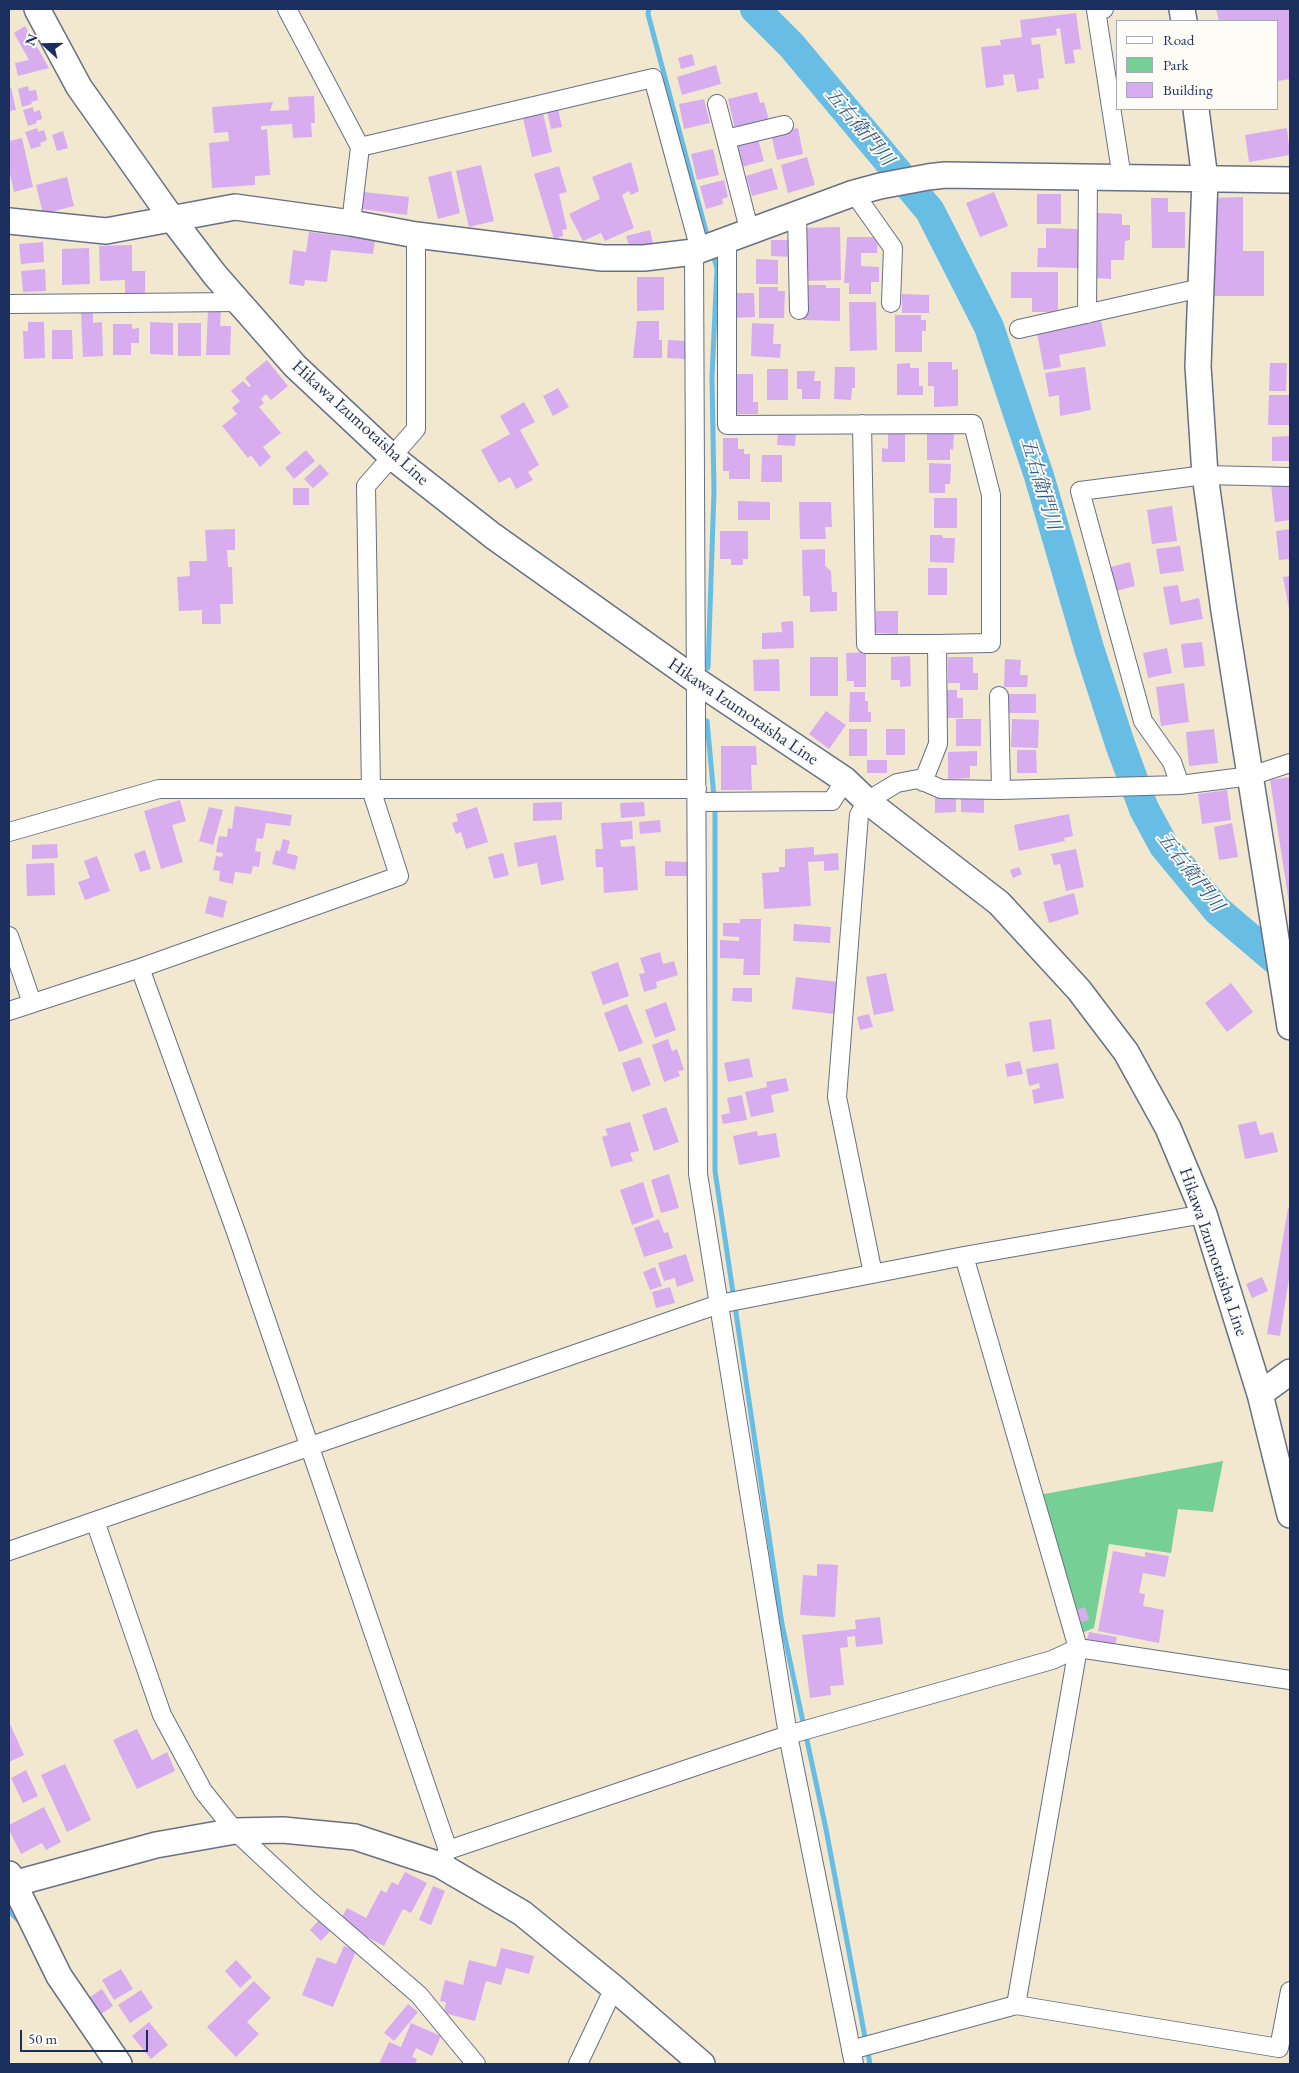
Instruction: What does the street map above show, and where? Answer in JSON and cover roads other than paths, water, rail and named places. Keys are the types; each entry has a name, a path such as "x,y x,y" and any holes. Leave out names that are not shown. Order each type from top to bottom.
{"street":[{"name":"Hikawa Izumotaisha Line","path":"37,9 79,87 173,220 238,302 295,366 391,456 493,536 697,681 845,780 867,801 999,903 1079,990 1126,1052 1168,1128 1204,1214 1260,1394 1290,1515"},
{"path":"287,9 360,147 351,223"},
{"path":"1104,9 1096,10 1122,178"},
{"path":"360,147 653,78 697,251 698,1174 788,1735 852,2057 1016,2005 1279,2048 1290,1992"},
{"path":"718,104 726,139 739,237 727,425 862,424 973,424 991,495 991,643 866,644 862,424"},
{"path":"1196,110 1206,179 1198,366 1205,475 1288,1015"},
{"path":"726,139 784,125"},
{"path":"9,221 106,231 235,208 351,223 416,235 602,258 644,258 697,251 854,193 928,177 953,175 1290,180"},
{"path":"1087,314 1088,177"},
{"path":"854,193 893,248 891,303"},
{"path":"796,215 799,310"},
{"path":"9,1011 140,968 399,876 371,789 366,486 416,428 416,235"},
{"path":"1019,328 1201,288"},
{"path":"9,304 238,302"},
{"path":"1180,785 1172,762 1143,721 1080,491 1205,475 1290,476"},
{"path":"924,782 938,744 938,644"},
{"path":"999,696 1001,790"},
{"path":"873,1274 838,1097 858,814 867,801 897,783 918,780 942,789 1001,790 1180,785 1251,776 1290,763"},
{"path":"9,832 159,789 371,789 832,801 845,780"},
{"path":"9,936 32,1003"},
{"path":"140,968 236,1232 444,1858"},
{"path":"9,1551 719,1304 964,1256 1204,1214"},
{"path":"964,1256 1078,1648 1016,2005"},
{"path":"1260,1394 1290,1372"},
{"path":"95,1520 162,1715 203,1791 235,1831 309,1900 420,1995 476,2064"},
{"path":"444,1858 788,1735 1052,1660 1078,1648 1290,1680"},
{"path":"119,2064 59,1976 11,1881 156,1845 235,1831 283,1830 355,1838 444,1858 522,1913 614,1988 702,2064"},
{"path":"578,2064 614,1988"}],"waterway":[{"path":"649,9 648,14 708,239"},
{"name":"五右衛門川","path":"755,9 792,46 930,211 989,327 1039,476 1089,648 1120,744 1144,809 1164,846 1217,910 1290,972"},
{"path":"708,668 714,491 712,377 717,268 712,252"},
{"path":"707,721 715,808 715,1171 782,1624 826,1829 870,2064"},
{"path":"9,1911 22,1924"}]}
